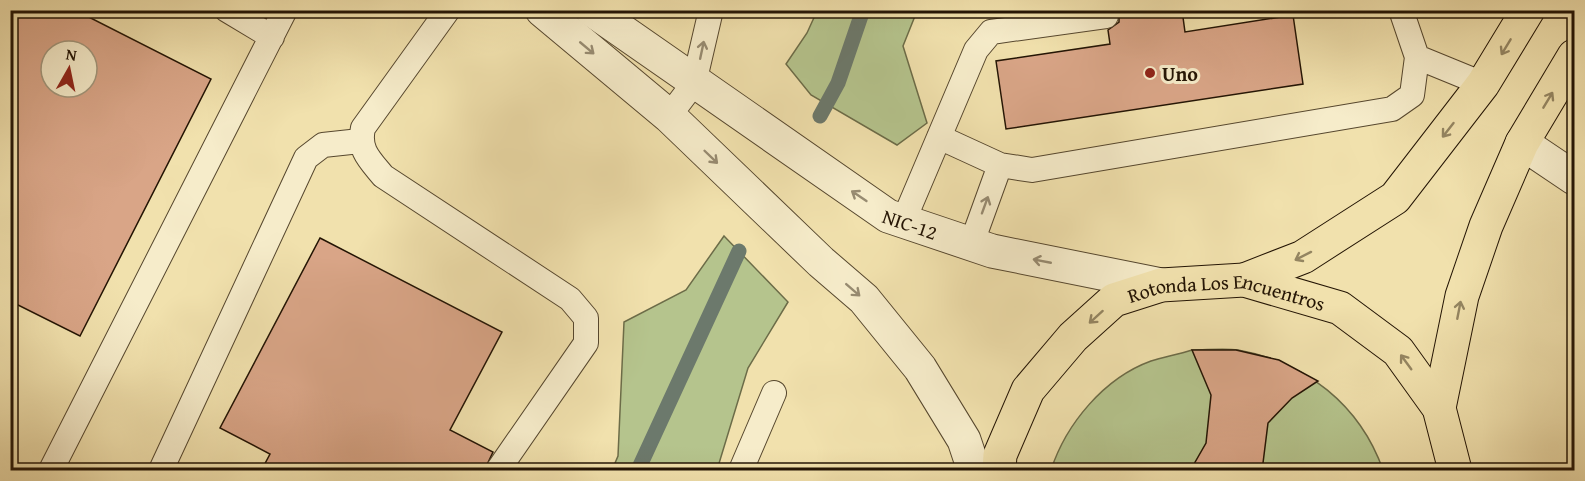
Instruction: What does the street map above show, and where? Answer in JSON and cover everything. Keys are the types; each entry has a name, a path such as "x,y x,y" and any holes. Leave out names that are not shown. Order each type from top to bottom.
{"highway":[{"path":"1244,280 1303,256 1395,198 1483,84 1528,10"},
{"path":"1439,408 1462,296 1486,226 1522,143 1575,56"},
{"name":"Rotonda Los Encuentros","path":"999,471 1000,455 1028,390 1073,337 1114,300 1161,285 1244,280 1340,308 1398,351 1439,408 1455,471"}],"street":[{"path":"543,10 669,116 864,299 920,368 964,440 974,471"},
{"name":"NIC-12","path":"592,10 888,216 992,251 1161,285"},
{"path":"1522,143 1575,178"}],"lane":[{"path":"227,10 272,37"},
{"path":"51,471 285,10"},
{"path":"448,10 363,128 360,141 363,152 383,176 570,299 585,318 586,343 498,471"},
{"path":"669,116 694,83 711,10"},
{"path":"939,137 1000,165 1032,170 1392,109 1412,95 1417,57 1401,10"},
{"path":"903,222 976,51 992,32 1106,16"},
{"path":"1417,57 1483,84"},
{"path":"161,471 306,158 323,145 360,141"},
{"path":"971,245 1000,165"},
{"path":"741,471 774,393"}],"green space":[{"path":"817,11 917,11 903,46 927,123 897,145 811,95 786,64 807,33"},
{"path":"724,236 788,302 748,368 717,470 612,470 618,456 624,322 686,290"},
{"path":"1192,350 1238,350 1263,356 1308,376 1345,407 1373,447 1383,470 1051,470 1066,436 1089,405 1103,391 1134,369 1151,361"}],"building":[{"path":"10,10 75,10 211,79 80,336 10,301"},
{"name":"Uno","path":"1119,10 1182,10 1185,32 1293,15 1303,84 1006,129 996,61 1110,44 1108,30 1119,22"},
{"path":"320,238 502,332 450,430 493,452 484,471 261,471 270,454 220,428"},
{"path":"1192,350 1236,350 1279,360 1318,381 1292,398 1268,423 1262,471 1190,471 1206,443 1211,395"}],"waterway":[{"path":"820,116 838,83 863,10"},
{"path":"638,470 739,251"}],"place":[{"name":"Uno","path":"1150,73"}]}
